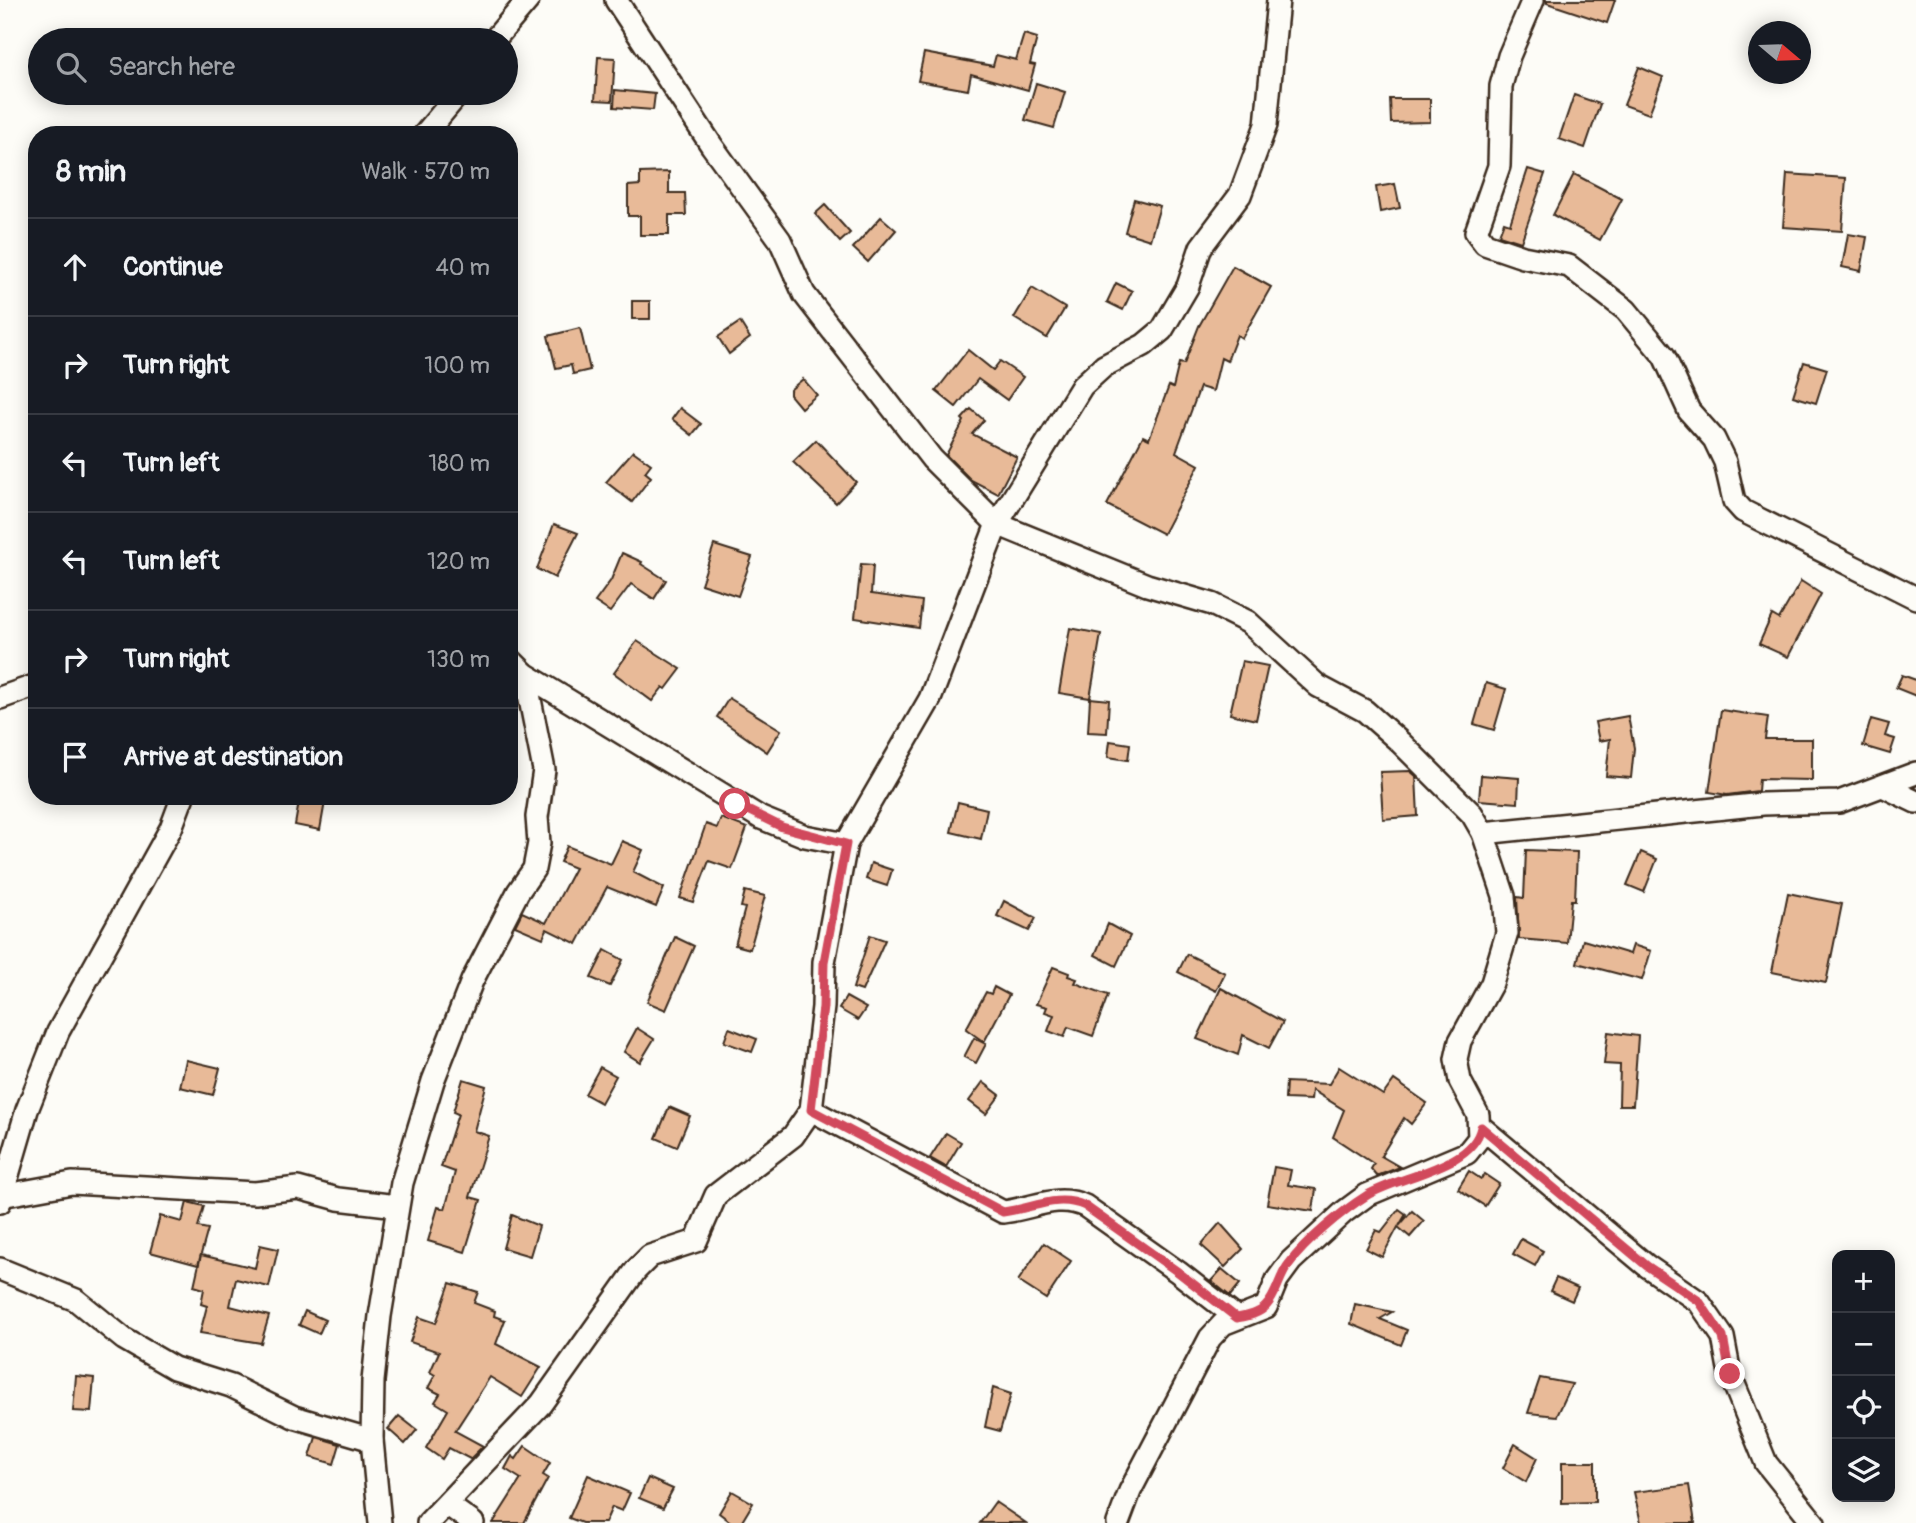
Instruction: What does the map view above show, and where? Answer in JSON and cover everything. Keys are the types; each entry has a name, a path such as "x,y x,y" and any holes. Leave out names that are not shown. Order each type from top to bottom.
{"street":[{"path":"504,28 528,0"},
{"path":"616,0 712,146 780,240 804,294 932,459 997,524 1147,585 1212,604 1248,622 1318,686 1365,711 1472,814 1483,833 1504,896 1507,933 1492,983 1460,1041 1456,1059 1460,1081 1478,1115 1481,1127 1479,1138 1467,1153 1367,1195 1344,1212 1291,1261 1277,1280 1266,1307 1252,1315 1223,1324 1210,1338 1130,1491 1118,1523"},
{"path":"428,1523 448,1505 541,1404 636,1270 650,1256 696,1241 716,1195 793,1136 811,1110 823,1007 824,962 846,844 930,699 997,524 1082,386 1104,366 1144,345 1162,330 1188,286 1201,247 1240,195 1266,125 1278,0"},
{"path":"1533,0 1509,56 1501,86 1499,166 1476,232 1479,239 1523,257 1569,266 1626,310 1664,356 1689,411 1714,439 1725,462 1734,500 1743,511 1916,598"},
{"path":"432,126 449,105"},
{"path":"518,667 525,674 761,818 805,835 846,844"},
{"path":"380,1523 372,1440 375,1355 397,1206 415,1132 472,981 518,892 534,869 544,770 525,674"},
{"path":"0,698 28,688"},
{"path":"1483,833 1763,804 1823,804 1852,799 1916,773"},
{"path":"1885,787 1916,802"},
{"path":"180,805 171,828 58,1032 27,1110 1,1199 72,1183 105,1183 255,1193 298,1188 338,1199 397,1206"},
{"path":"811,1110 1003,1212 1058,1200 1072,1200 1085,1206 1237,1318"},
{"path":"1481,1127 1647,1266 1699,1301 1723,1337 1730,1374 1766,1462 1814,1523"},
{"path":"0,1269 76,1300 124,1339 187,1374 230,1386 294,1417 372,1440"},
{"path":"448,1505 473,1523"}],"building":[{"path":"1547,0 1615,0 1607,23 1547,3"},
{"path":"1024,34 1037,38 1030,64 1035,65 1028,90 971,74 968,90 918,81 924,53 993,66 996,55 1016,60"},
{"path":"598,57 615,58 612,101 595,100"},
{"path":"1639,67 1663,77 1649,114 1624,105"},
{"path":"1036,83 1065,92 1054,128 1025,120"},
{"path":"615,90 655,94 653,110 614,107"},
{"path":"1574,95 1600,104 1585,148 1559,139"},
{"path":"1390,99 1430,99 1430,122 1391,123"},
{"path":"1528,169 1545,174 1521,242 1499,235 1504,222 1510,224"},
{"path":"669,172 669,193 685,193 686,215 669,215 669,235 640,235 640,216 628,216 628,186 640,185 640,173"},
{"path":"1574,174 1622,199 1600,240 1553,215"},
{"path":"1787,174 1846,178 1842,231 1783,227"},
{"path":"1395,184 1400,208 1380,212 1376,187"},
{"path":"1134,199 1160,206 1150,240 1125,232"},
{"path":"825,205 850,233 840,242 815,214"},
{"path":"881,217 896,230 868,262 853,248"},
{"path":"1848,234 1867,237 1861,271 1842,267"},
{"path":"1233,266 1271,287 1242,338 1237,335 1227,361 1221,358 1213,391 1200,387 1176,452 1199,465 1163,534 1107,505 1143,436 1149,439 1169,386 1173,388 1179,363 1184,364 1199,326"},
{"path":"1116,283 1132,291 1123,310 1107,302"},
{"path":"1032,288 1065,308 1047,338 1014,318"},
{"path":"632,301 650,301 650,319 632,319"},
{"path":"740,322 750,338 729,354 718,337"},
{"path":"580,328 590,370 573,374 571,365 556,368 548,336"},
{"path":"968,350 993,370 1000,361 1023,377 1007,400 978,379 956,407 936,391"},
{"path":"1804,362 1827,369 1816,403 1793,396"},
{"path":"803,379 817,395 801,408 790,395 790,390"},
{"path":"680,408 701,424 692,435 672,419"},
{"path":"971,409 984,420 972,434 1017,457 998,494 971,480 946,455 964,421 962,419"},
{"path":"816,440 856,482 836,503 793,462"},
{"path":"633,451 651,464 645,472 651,477 632,502 606,482"},
{"path":"554,524 578,533 555,578 537,569"},
{"path":"714,545 752,557 738,596 701,584"},
{"path":"622,553 642,562 641,564 666,580 654,599 631,584 610,612 595,602 611,580"},
{"path":"861,564 873,565 871,594 922,601 919,628 855,618"},
{"path":"1801,581 1821,594 1788,657 1759,644 1772,615 1779,619"},
{"path":"1070,628 1101,634 1090,698 1059,693"},
{"path":"637,641 681,669 666,689 663,687 652,701 614,673"},
{"path":"1242,661 1268,666 1256,720 1230,714"},
{"path":"1902,675 1916,680 1916,696 1896,688"},
{"path":"1486,683 1506,689 1494,730 1474,724"},
{"path":"729,698 781,730 767,752 717,717"},
{"path":"1090,698 1109,700 1107,733 1088,732"},
{"path":"1721,710 1768,717 1765,739 1812,739 1812,780 1759,779 1758,791 1727,795 1709,792"},
{"path":"1628,716 1634,748 1631,778 1606,776 1610,739 1599,741 1595,722"},
{"path":"1871,719 1889,724 1885,736 1895,739 1890,754 1863,746"},
{"path":"1110,741 1130,744 1128,760 1108,757"},
{"path":"1410,771 1416,776 1418,816 1383,819 1380,772"},
{"path":"1481,775 1519,778 1518,803 1479,800"},
{"path":"958,802 987,809 981,839 951,832"},
{"path":"298,805 324,805 320,830 295,825"},
{"path":"721,818 747,828 732,869 709,861 693,902 680,898 706,824 717,828"},
{"path":"622,841 643,850 633,872 664,888 656,907 607,887 577,944 547,929 543,938 515,926 522,912 546,923 575,868 560,862 567,846 611,864"},
{"path":"1526,850 1577,852 1575,900 1571,900 1567,943 1519,939 1517,897 1524,898"},
{"path":"1641,852 1657,859 1644,892 1627,885"},
{"path":"871,863 892,870 887,886 866,879"},
{"path":"745,891 765,896 750,949 735,945 745,908 741,907"},
{"path":"1788,893 1842,904 1826,983 1772,972"},
{"path":"1004,901 1036,918 1029,931 997,916"},
{"path":"1108,924 1130,936 1116,966 1095,955"},
{"path":"870,935 885,940 862,991 853,988"},
{"path":"675,937 694,946 666,1010 647,1002"},
{"path":"1583,940 1630,954 1633,945 1651,951 1642,980 1577,963"},
{"path":"605,950 623,960 610,986 591,978"},
{"path":"1187,954 1225,973 1216,991 1178,972"},
{"path":"1053,967 1069,973 1068,976 1077,979 1075,983 1108,995 1093,1036 1068,1027 1064,1037 1048,1031 1054,1015 1045,1012 1047,1007 1036,1004"},
{"path":"994,987 1009,995 984,1042 966,1029 986,992 991,994"},
{"path":"1221,988 1283,1022 1269,1048 1243,1035 1238,1055 1197,1039"},
{"path":"846,997 866,1008 858,1020 839,1009"},
{"path":"637,1028 654,1039 640,1062 624,1052"},
{"path":"729,1028 757,1039 752,1052 724,1042"},
{"path":"1608,1032 1638,1036 1633,1105 1619,1105 1620,1065 1604,1064"},
{"path":"974,1038 986,1044 976,1063 964,1057"},
{"path":"186,1060 220,1068 213,1095 180,1087"},
{"path":"600,1067 616,1076 601,1103 585,1094"},
{"path":"1339,1067 1383,1095 1394,1080 1427,1103 1411,1124 1404,1118 1381,1156 1400,1167 1377,1176 1371,1169 1374,1164 1333,1137 1344,1110 1312,1090 1311,1100 1285,1099 1286,1082 1329,1084"},
{"path":"463,1079 486,1086 474,1131 489,1136 470,1197 481,1200 465,1252 428,1241 438,1207 445,1209 455,1172 441,1167 458,1114 453,1112"},
{"path":"983,1082 1000,1095 986,1114 969,1101"},
{"path":"669,1107 690,1116 677,1147 656,1138"},
{"path":"946,1133 961,1142 946,1167 930,1158"},
{"path":"1274,1167 1291,1170 1288,1185 1316,1189 1313,1211 1267,1204"},
{"path":"1469,1171 1481,1179 1484,1174 1499,1184 1485,1206 1458,1189"},
{"path":"187,1202 204,1206 198,1227 208,1229 198,1265 150,1252 160,1216 182,1222"},
{"path":"1399,1209 1406,1214 1399,1226 1412,1211 1424,1221 1410,1237 1398,1227 1382,1257 1366,1249 1376,1230 1381,1232"},
{"path":"512,1215 539,1226 530,1256 503,1248"},
{"path":"1220,1223 1243,1249 1225,1267 1201,1245"},
{"path":"1521,1239 1543,1251 1535,1266 1513,1254"},
{"path":"1044,1243 1071,1261 1046,1299 1018,1281"},
{"path":"260,1245 278,1249 269,1287 236,1279 230,1306 269,1316 261,1343 200,1333 207,1306 201,1304 204,1289 194,1286 201,1255 255,1268"},
{"path":"1222,1269 1240,1284 1230,1296 1211,1281"},
{"path":"1556,1278 1578,1288 1572,1301 1550,1291"},
{"path":"450,1283 478,1292 474,1303 495,1311 494,1316 505,1320 496,1344 541,1367 522,1397 490,1377 455,1431 483,1446 470,1459 449,1448 442,1459 426,1448 448,1410 435,1402 440,1394 428,1388 435,1375 430,1372 439,1352 410,1342 419,1317 436,1323"},
{"path":"1355,1304 1392,1312 1380,1319 1407,1330 1401,1345 1351,1324"},
{"path":"305,1311 325,1320 319,1334 299,1325"},
{"path":"76,1376 94,1378 91,1412 73,1411"},
{"path":"1540,1378 1572,1384 1557,1416 1528,1413"},
{"path":"993,1388 1011,1394 1000,1431 985,1427"},
{"path":"399,1416 417,1430 405,1444 388,1429"},
{"path":"316,1437 340,1444 334,1464 310,1457"},
{"path":"1515,1444 1537,1458 1526,1482 1503,1468"},
{"path":"525,1446 550,1463 543,1475 548,1478 524,1523 493,1523 521,1479 505,1469 512,1456 516,1459"},
{"path":"1562,1462 1595,1462 1595,1502 1562,1503"},
{"path":"588,1475 630,1493 622,1511 612,1507 605,1523 582,1523 569,1518"},
{"path":"648,1478 673,1489 663,1508 639,1498"},
{"path":"1689,1485 1695,1523 1641,1523 1634,1492"},
{"path":"732,1491 753,1503 741,1523 732,1523 719,1513"},
{"path":"995,1502 1026,1523 980,1523"}],"route":[{"path":"735,804 782,827 830,842 846,844 840,862 824,962 823,1007 811,1110 1003,1212 1058,1200 1072,1200 1085,1206 1208,1294 1237,1318 1252,1315 1266,1307 1277,1280 1291,1261 1344,1212 1367,1195 1467,1153 1479,1138 1481,1127 1647,1266 1699,1301 1723,1337 1728,1352 1730,1374"}]}
